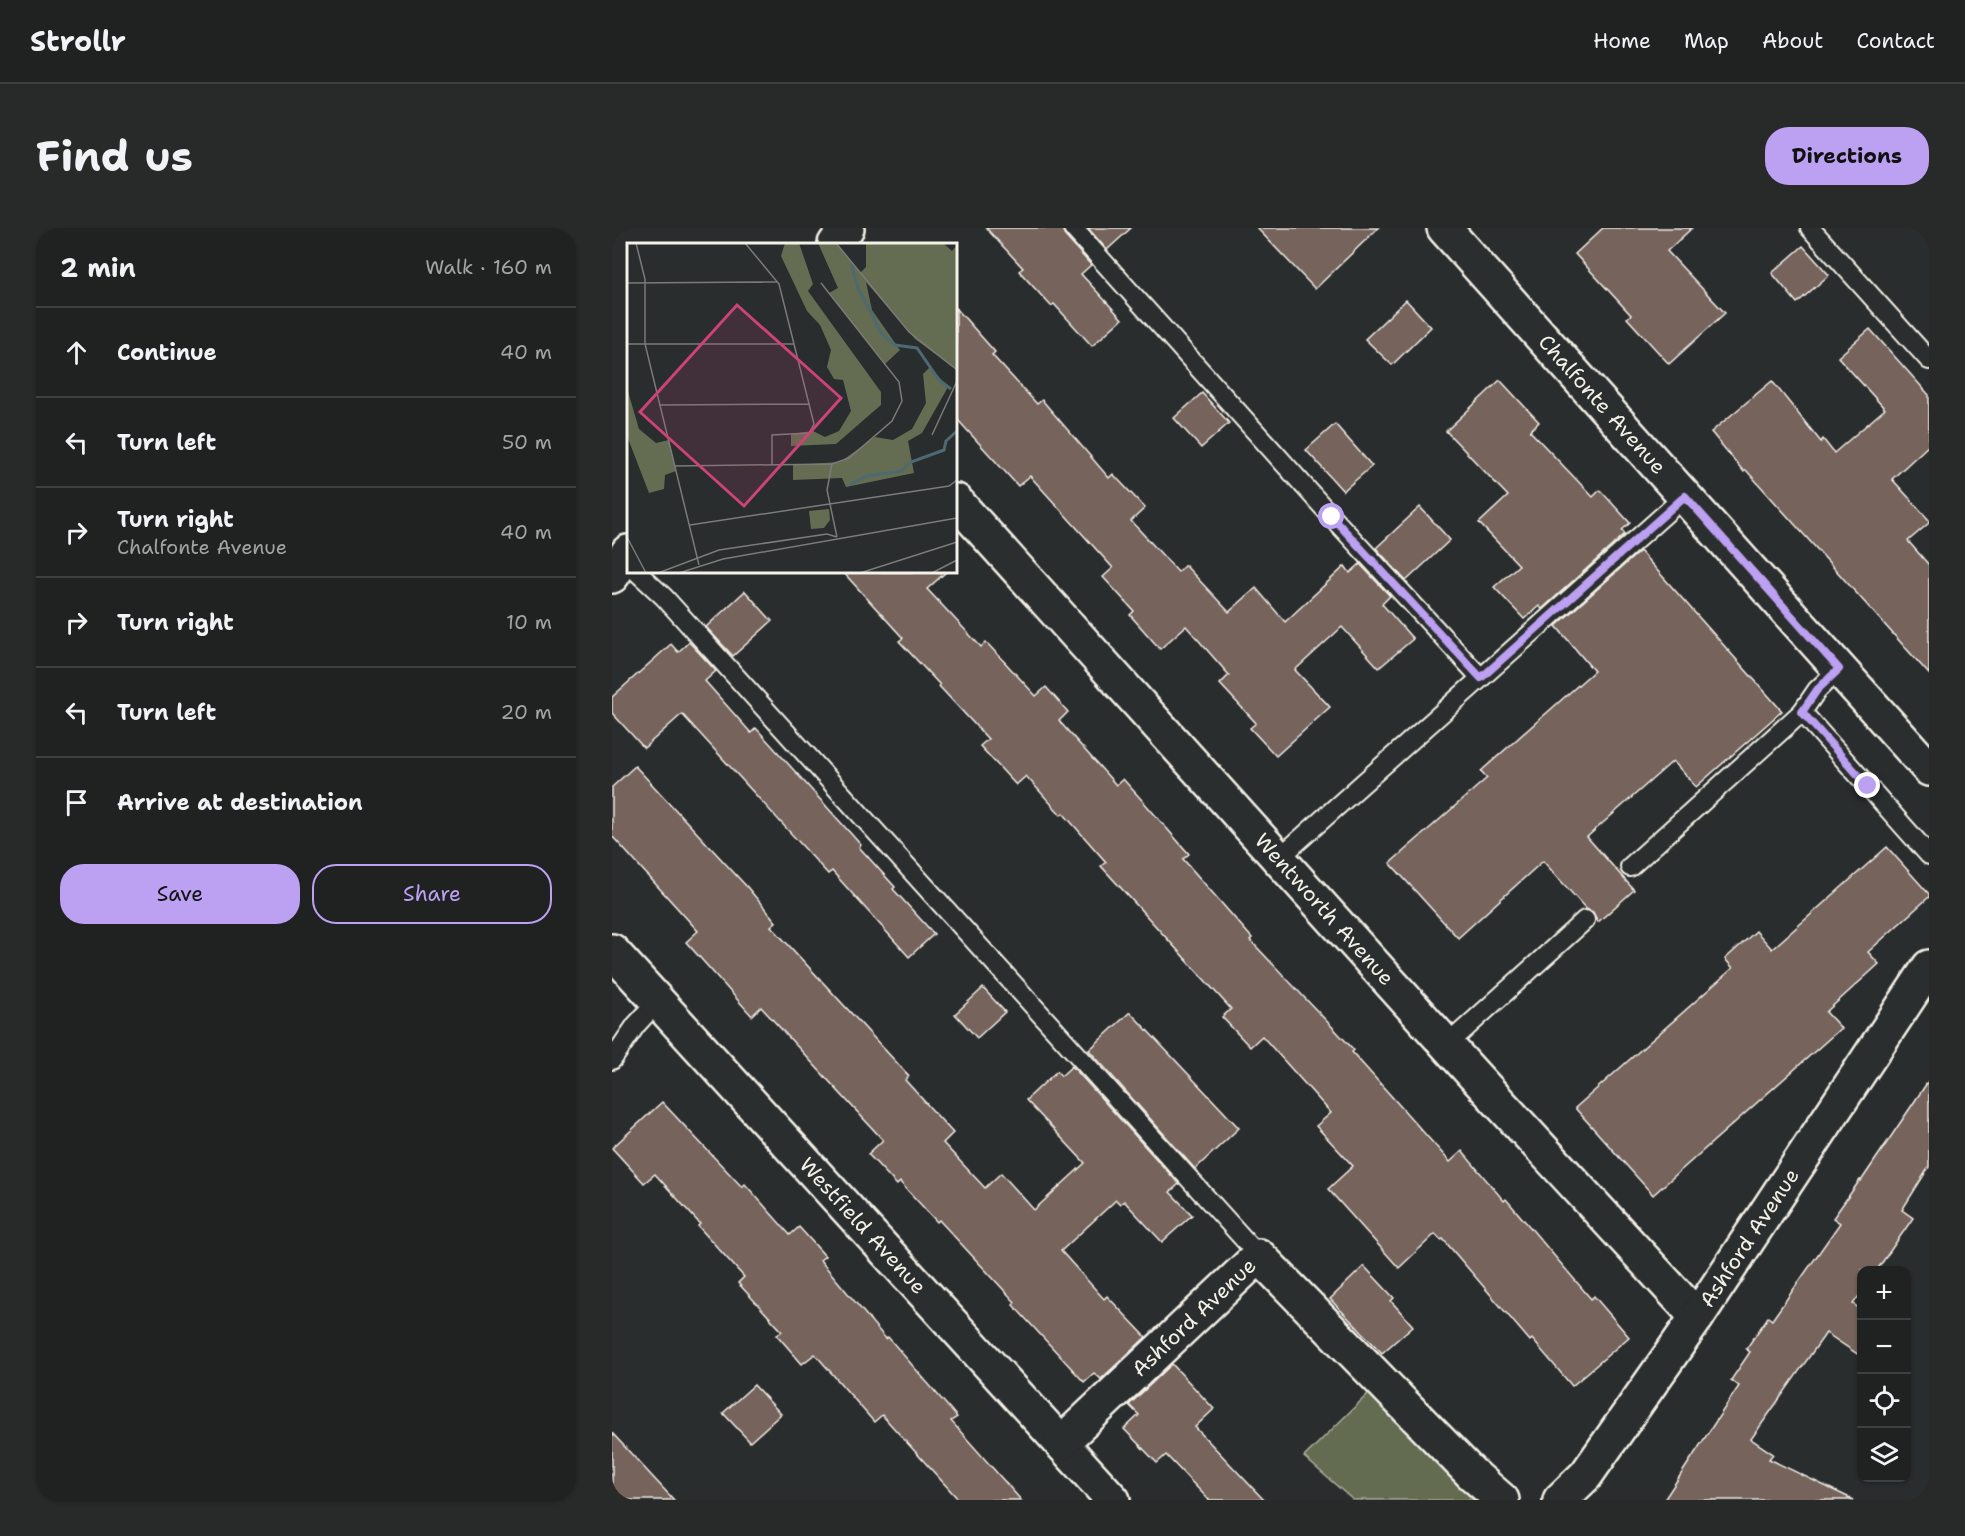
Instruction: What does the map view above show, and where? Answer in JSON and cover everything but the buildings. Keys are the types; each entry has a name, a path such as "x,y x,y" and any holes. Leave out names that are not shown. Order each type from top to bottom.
{"street":[{"path":"836,243 847,228"},
{"name":"Chalfonte Avenue","path":"1444,228 1929,769"},
{"name":"Wentworth Avenue","path":"957,502 1446,1045 1697,1317"},
{"name":"Westfield Avenue","path":"612,951 1113,1500"},
{"name":"Ashford Avenue","path":"1560,1500 1586,1475 1697,1317 1929,967"},
{"name":"Ashford Avenue","path":"1061,1443 1259,1256 1471,1473 1502,1500"}],"lane":[{"path":"1073,228 1332,517 1481,678"},
{"path":"1810,228 1929,360"},
{"path":"1278,859 1685,496"},
{"path":"636,573 664,597 1259,1256"},
{"path":"1630,867 1802,712 1817,690 1839,669"},
{"path":"1802,712 1929,855"},
{"path":"1446,1045 1585,920"},
{"path":"612,1060 636,1025 658,1001"}],"green space":[{"path":"1381,1381 1502,1500 1353,1500 1304,1457"}],"route":[{"path":"1332,517 1481,678 1685,496 1839,669 1817,690 1802,712 1868,786"}]}
